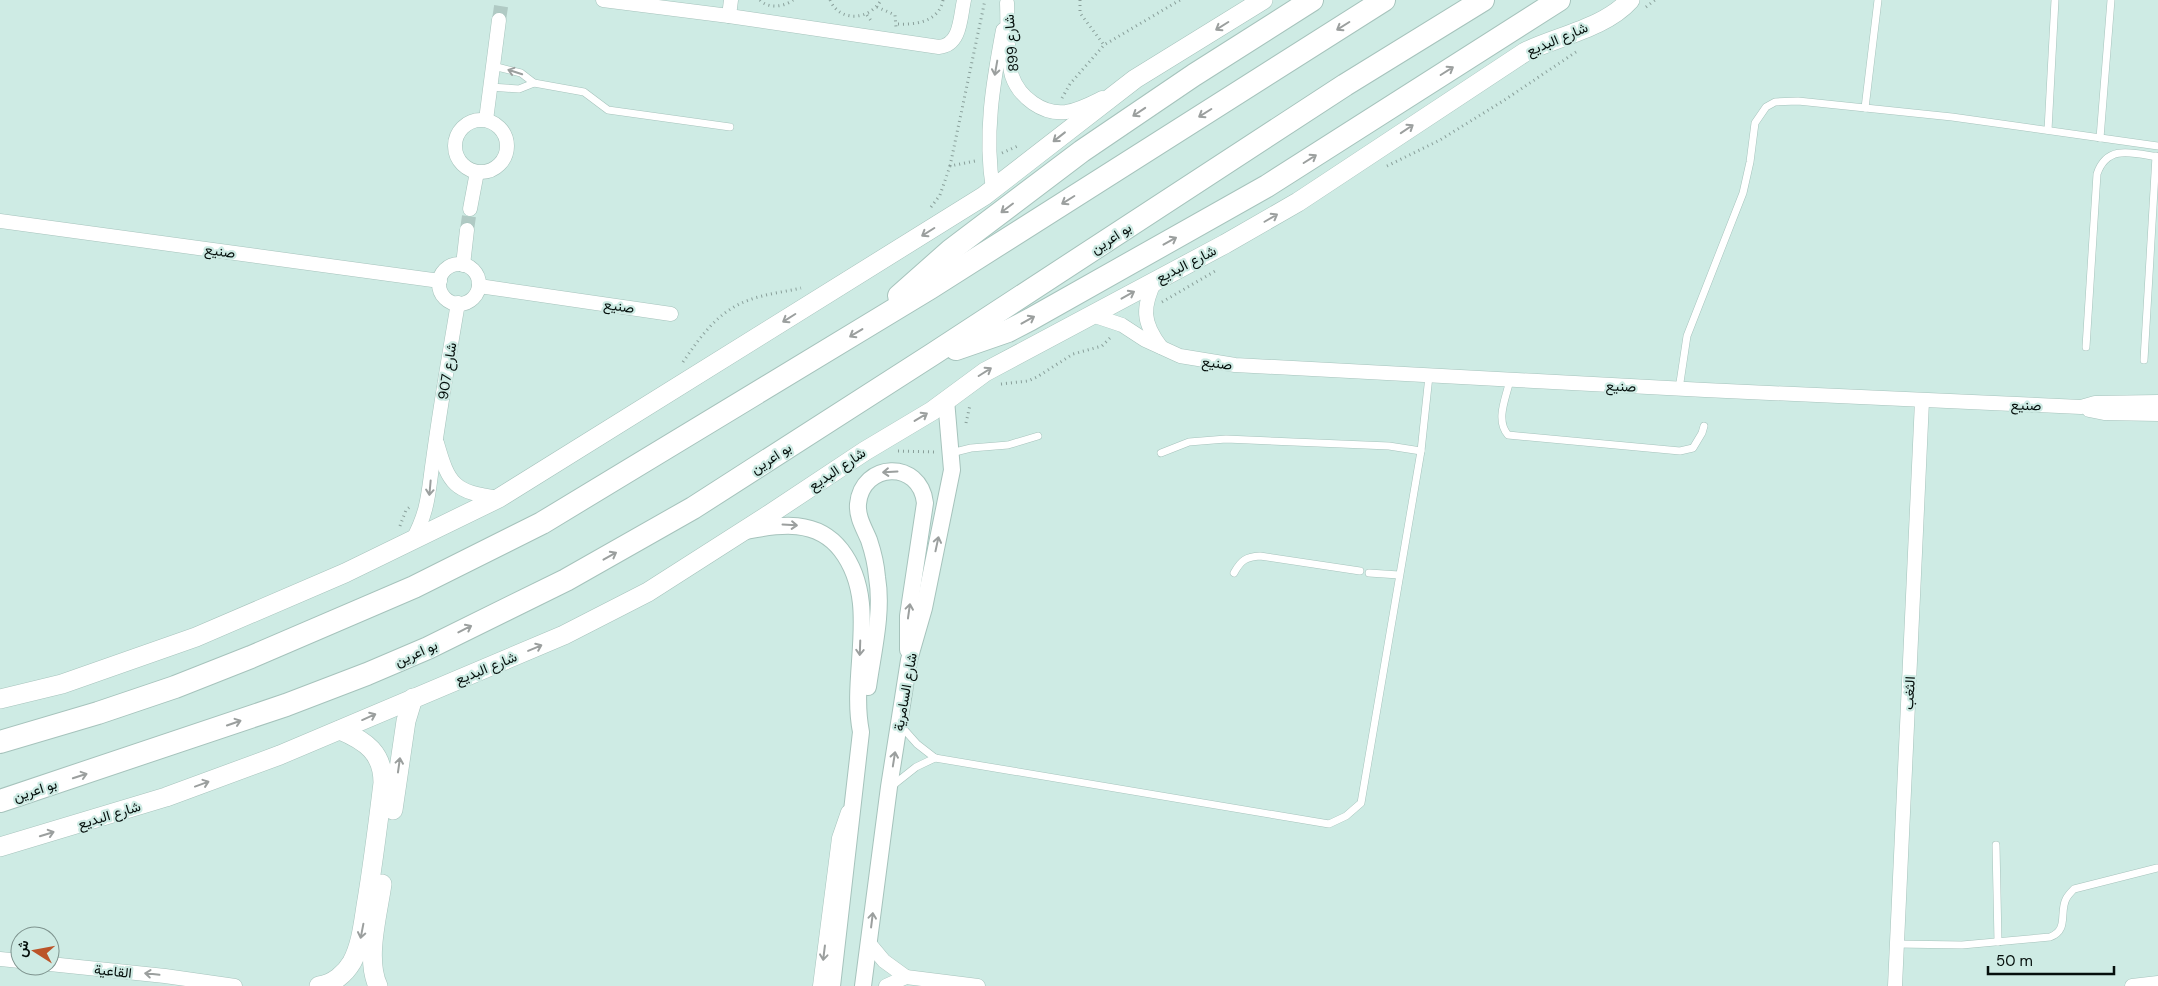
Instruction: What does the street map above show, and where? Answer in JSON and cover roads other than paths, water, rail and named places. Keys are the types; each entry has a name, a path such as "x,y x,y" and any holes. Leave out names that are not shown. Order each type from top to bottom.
{"highway":[{"path":"881,317 903,291 933,264 1082,151 1194,75 1312,0"},
{"path":"0,742 98,713 175,687 251,657 430,579 542,522 881,317 1384,0"},
{"name":"بو اعرين","path":"0,801 286,705 367,674 428,648 566,580 693,508 1345,85 1483,0"},
{"path":"933,354 1008,331 1250,195 1559,0"}],"main road":[{"path":"0,700 62,684 196,637 345,573 405,536 499,498 920,237 993,189 1120,90 1263,0"},
{"name":"شارع البديع","path":"0,847 166,797 280,756 564,635 648,592 946,400 985,372 1156,279 1225,244 1298,202 1525,52 1544,42 1585,29 1616,12 1630,0"},
{"path":"378,986 373,977 372,960 402,744 413,698"},
{"path":"319,986 334,981 341,975 351,964 356,952 368,893 383,784 383,772 371,748 360,738 340,730"}],"street":[{"path":"603,0 663,4 729,16 939,47 948,46 956,38 964,0"},
{"path":"729,16 731,0"},
{"name":"شارع 899","path":"1008,1 1009,62 1013,77 1020,91 1031,102 1044,109 1063,112 1076,110 1120,90"},
{"name":"شارع 899","path":"993,189 989,159 990,117 993,84 1008,1"},
{"path":"486,120 499,20"},
{"path":"486,120 495,124 502,131 506,140 506,150 503,159 496,167 478,172 466,168 458,159 455,148 457,136 464,126 474,121 486,120"},
{"path":"470,209 478,172"},
{"name":"صنيع","path":"0,221 440,281"},
{"path":"463,264 467,230"},
{"path":"463,264 475,272 479,286 472,299 458,304 449,301 442,294 440,281 441,276 448,268 463,264"},
{"path":"1156,279 1147,300 1146,322 1164,350"},
{"name":"صنيع","path":"479,286 671,314"},
{"name":"شارع 907","path":"405,536 423,520 429,500 436,440 458,304"},
{"name":"صنيع","path":"1092,315 1122,325 1164,350 1198,360 1235,365 1679,389 2081,407 2104,413 2158,414"},
{"name":"شارع السامرية","path":"863,986 889,787 909,660 924,608 950,483 951,453 946,400"},
{"name":"الثغب","path":"1895,986 1922,401"},
{"name":"صنيع","path":"2081,407 2102,403 2158,402"},
{"name":"شارع 907","path":"436,440 444,466 454,483 463,490 473,494 499,498"},
{"path":"832,986 861,732 877,622 878,593 875,563 859,516 858,503 867,482 887,471 906,473 914,478 923,492 925,503 908,616 909,660"},
{"path":"742,532 790,524 808,528 823,534 835,542 852,568 859,587 861,614 858,714 861,732"},
{"path":"820,986 839,838 844,820 853,803"},
{"path":"869,943 884,961 906,977 978,986"},
{"name":"القاعية","path":"60,965 165,976 235,986"},
{"path":"886,986 906,977"},
{"path":"2132,986 2158,983"}],"lane":[{"path":"1865,108 1878,0"},
{"path":"2048,130 2055,0"},
{"path":"2100,138 2111,0"},
{"path":"493,66 521,73 534,83 578,90 591,96 602,106 616,111 730,127"},
{"path":"490,87 519,89 534,83"},
{"path":"1679,389 1687,336 1742,193 1750,162 1752,133 1759,116 1766,107 1775,102 1786,100 1952,116 2158,146"},
{"path":"2086,347 2099,166 2110,155 2118,152 2157,157 2144,360"},
{"path":"899,724 917,744 935,758 1329,824 1346,816 1361,803 1398,575 1421,451 1430,376"},
{"path":"1510,380 1500,420 1502,429 1508,435 1680,451 1693,448 1704,426"},
{"path":"951,453 971,448 1008,445 1038,436"},
{"path":"1161,453 1189,442 1226,439 1389,446 1421,451"},
{"path":"1234,573 1239,564 1247,557 1260,556 1360,572"},
{"path":"1369,573 1398,575"},
{"path":"889,787 916,767 935,758"},
{"path":"1996,844 1998,942"},
{"path":"1897,944 1962,945 2054,936 2061,928 2065,902 2074,889 2156,868"}],"tunnel":[{"path":"499,20 502,0"},
{"path":"467,230 470,209"}]}
